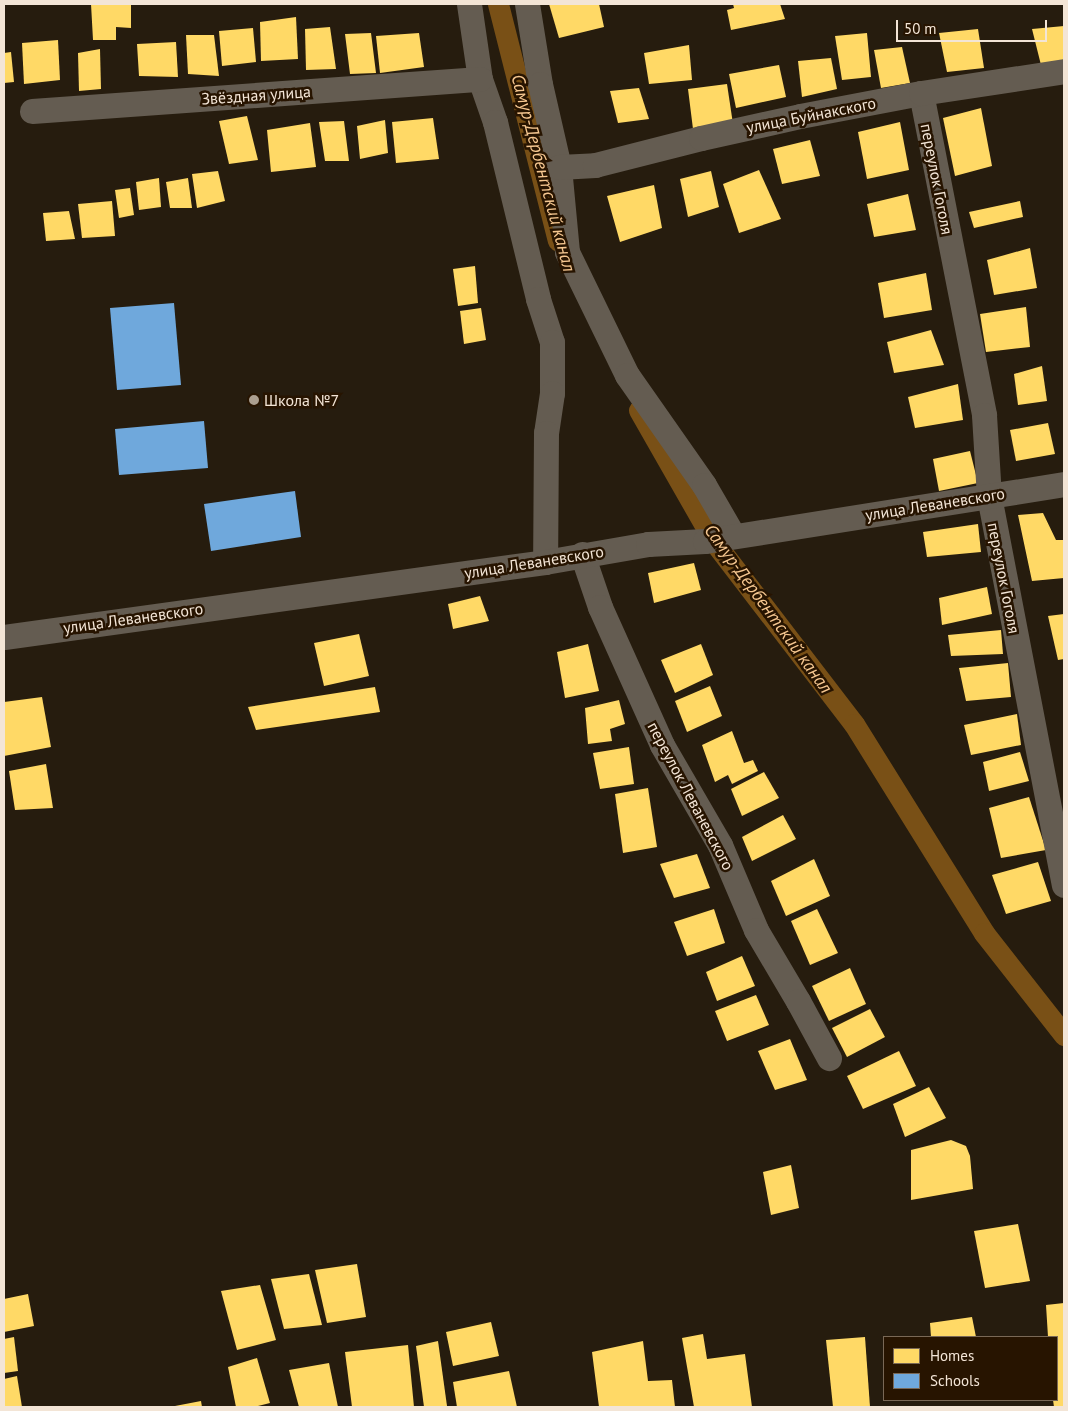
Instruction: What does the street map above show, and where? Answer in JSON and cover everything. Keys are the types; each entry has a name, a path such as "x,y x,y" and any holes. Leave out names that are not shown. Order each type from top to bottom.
{"street":[{"path":"469,4 480,79 495,122 533,280 552,342 552,393 546,432 545,562"},
{"path":"527,4 540,84 559,167 567,252 627,375 704,485 720,538"},
{"name":"улица Буйнакского","path":"559,167 595,165 701,138 922,93 1064,71"},
{"name":"Звёздная улица","path":"32,111 480,79"},
{"name":"переулок Гоголя","path":"922,93 984,415 989,496 1064,885"},
{"name":"улица Леваневского","path":"4,638 545,562 582,554 648,544 720,538 1064,484"},
{"name":"переулок Леваневского","path":"582,554 600,607 662,745 720,845 756,930 829,1058"}],"building: Homes":[{"path":"91,4 131,4 131,28 116,27 116,40 93,40"},
{"path":"549,4 599,4 604,27 559,38"},
{"path":"733,4 780,4 785,19 731,30 727,10 734,8"},
{"path":"296,17 298,59 261,61 260,22"},
{"path":"1064,26 1064,67 1042,69 1032,29"},
{"path":"330,27 336,69 306,70 305,29"},
{"path":"253,28 256,62 222,66 219,31"},
{"path":"978,29 984,68 947,72 939,33"},
{"path":"371,33 376,73 350,74 345,34"},
{"path":"419,33 424,67 380,73 376,36"},
{"path":"867,33 871,77 842,80 835,36"},
{"path":"186,35 214,35 219,76 188,74"},
{"path":"58,40 60,80 24,84 22,43"},
{"path":"176,42 178,77 139,76 137,44"},
{"path":"689,45 692,80 649,84 644,53"},
{"path":"902,47 910,83 881,88 874,50"},
{"path":"100,49 101,89 79,91 78,53"},
{"path":"11,52 14,82 4,83 4,53"},
{"path":"831,58 837,89 802,97 798,61"},
{"path":"779,65 786,97 736,108 729,74"},
{"path":"727,84 733,124 693,129 688,89"},
{"path":"639,88 649,119 618,123 610,91"},
{"path":"981,108 992,166 955,176 943,118"},
{"path":"247,116 258,160 229,164 219,121"},
{"path":"433,118 439,159 396,163 392,122"},
{"path":"385,120 388,153 360,159 357,126"},
{"path":"344,121 349,161 325,161 319,122"},
{"path":"900,122 909,170 867,179 858,132"},
{"path":"310,123 316,167 271,172 267,130"},
{"path":"810,140 820,176 782,184 773,149"},
{"path":"759,170 781,219 739,233 723,184"},
{"path":"218,171 225,201 197,208 192,174"},
{"path":"711,171 719,207 688,217 680,179"},
{"path":"159,178 161,207 139,210 136,182"},
{"path":"188,178 192,208 170,208 166,182"},
{"path":"654,185 662,228 620,242 607,196"},
{"path":"130,188 134,215 119,218 115,190"},
{"path":"908,194 916,230 874,237 867,204"},
{"path":"112,201 115,236 82,238 78,204"},
{"path":"1020,201 1023,217 974,228 969,212"},
{"path":"69,211 75,239 46,241 43,213"},
{"path":"1030,248 1037,288 994,295 987,260"},
{"path":"475,266 478,303 458,306 453,269"},
{"path":"926,273 932,310 884,318 878,283"},
{"path":"1026,307 1030,347 986,352 980,314"},
{"path":"481,308 486,340 464,344 460,311"},
{"path":"931,330 944,365 894,373 887,342"},
{"path":"1042,366 1047,401 1018,405 1014,374"},
{"path":"958,384 963,420 915,428 908,397"},
{"path":"1048,423 1055,454 1016,461 1010,430"},
{"path":"970,451 978,483 939,491 933,459"},
{"path":"1043,513 1056,540 1064,540 1064,578 1032,581 1018,515"},
{"path":"978,524 981,552 927,557 923,532"},
{"path":"694,563 701,590 654,603 648,573"},
{"path":"987,587 992,614 942,625 939,598"},
{"path":"480,596 489,621 453,629 448,604"},
{"path":"1064,614 1064,659 1058,660 1048,616"},
{"path":"1001,630 1003,654 951,656 948,635"},
{"path":"359,634 369,676 324,686 314,643"},
{"path":"588,644 599,691 565,698 557,652"},
{"path":"701,644 713,675 675,693 661,660"},
{"path":"1008,663 1011,697 966,701 959,668"},
{"path":"710,686 722,716 687,732 675,701"},
{"path":"375,687 380,712 256,730 248,707"},
{"path":"42,697 51,747 4,756 4,702"},
{"path":"619,700 625,724 610,729 612,741 588,744 585,708"},
{"path":"1017,714 1021,745 971,755 964,725"},
{"path":"732,731 744,763 753,760 758,771 732,784 728,775 715,782 702,745"},
{"path":"629,747 634,784 600,789 593,753"},
{"path":"1020,752 1029,781 989,791 983,762"},
{"path":"46,764 53,808 15,810 9,771"},
{"path":"764,772 779,798 742,816 731,789"},
{"path":"648,788 657,847 623,853 615,794"},
{"path":"1029,797 1046,850 1001,858 989,808"},
{"path":"783,815 796,839 752,861 742,837"},
{"path":"697,854 710,888 674,898 660,864"},
{"path":"814,859 830,896 786,916 771,881"},
{"path":"1038,862 1051,901 1006,914 992,875"},
{"path":"714,909 725,943 687,956 674,922"},
{"path":"817,909 838,953 810,965 791,921"},
{"path":"742,956 755,986 717,1001 706,972"},
{"path":"850,968 866,1004 829,1021 812,986"},
{"path":"756,995 769,1025 727,1041 715,1011"},
{"path":"870,1009 885,1037 847,1057 832,1028"},
{"path":"790,1039 807,1080 775,1090 758,1051"},
{"path":"899,1051 916,1086 863,1109 847,1076"},
{"path":"929,1087 946,1118 905,1137 893,1104"},
{"path":"951,1140 966,1146 970,1156 973,1189 911,1200 911,1150"},
{"path":"791,1165 799,1208 771,1215 763,1172"},
{"path":"1018,1224 1030,1281 985,1288 974,1231"},
{"path":"357,1264 366,1317 327,1323 315,1270"},
{"path":"309,1274 322,1325 284,1329 271,1279"},
{"path":"260,1285 276,1340 237,1350 221,1291"},
{"path":"28,1294 34,1326 4,1332 4,1299"},
{"path":"1064,1303 1064,1407 1054,1407 1053,1401 1058,1401 1058,1336 1048,1336 1046,1305"},
{"path":"972,1317 976,1336 931,1336 930,1323"},
{"path":"491,1322 499,1356 453,1366 446,1332"},
{"path":"703,1334 707,1359 745,1354 752,1407 694,1407 682,1338"},
{"path":"14,1337 18,1371 4,1373 4,1339"},
{"path":"865,1337 870,1407 833,1407 826,1340"},
{"path":"438,1341 447,1406 424,1407 416,1346"},
{"path":"643,1341 648,1381 672,1380 675,1407 599,1407 592,1352"},
{"path":"408,1345 414,1407 352,1407 345,1352"},
{"path":"257,1358 270,1403 254,1407 236,1407 228,1367"},
{"path":"329,1363 338,1407 299,1407 289,1370"},
{"path":"509,1371 517,1407 457,1407 453,1382"},
{"path":"17,1376 22,1407 4,1407 4,1379"},
{"path":"201,1401 202,1407 175,1407 175,1406"}],"building: Schools":[{"path":"174,303 181,385 117,390 110,308"},
{"path":"204,421 208,468 119,475 115,429"},
{"path":"295,491 301,537 211,551 204,504"}],"waterway":[{"name":"Самур-Дербентский канал","path":"498,4 558,241"},
{"name":"Самур-Дербентский канал","path":"639,410 715,543 854,724 984,933 1064,1035"}],"place":[{"name":"Школа №7","path":"254,400"}]}
